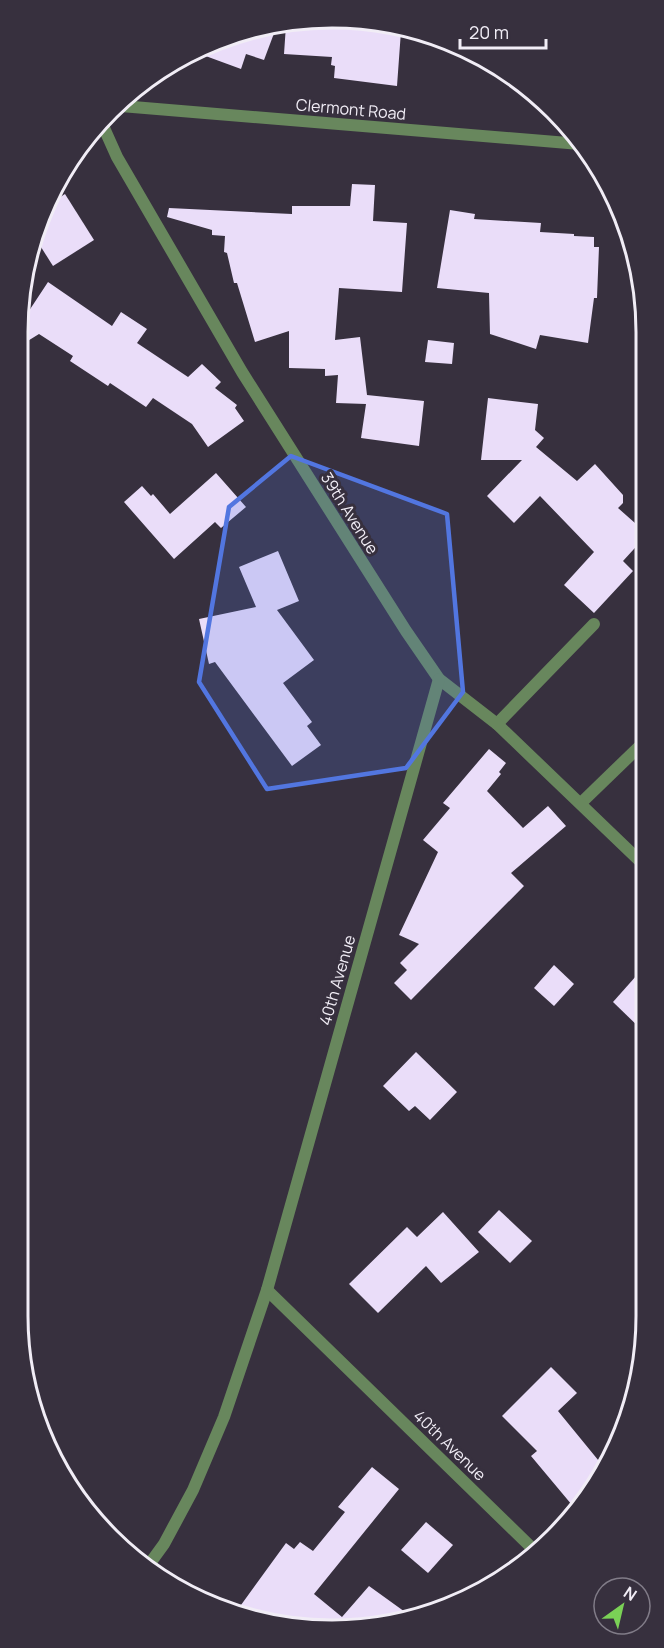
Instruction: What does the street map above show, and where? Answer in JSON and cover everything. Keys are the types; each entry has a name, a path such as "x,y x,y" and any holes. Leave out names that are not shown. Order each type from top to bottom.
{"street":[{"name":"Clermont Road","path":"129,107 570,143"},
{"name":"39th Avenue","path":"105,131 117,157 242,372 406,632 439,679 497,724 636,857"},
{"path":"497,724 594,624"},
{"name":"40th Avenue","path":"152,1560 164,1544 194,1490 224,1417 267,1290 439,679"},
{"path":"580,803 636,750"},
{"name":"40th Avenue","path":"267,1290 530,1546"}],"highlighted area":[{"path":"291,456 447,514 463,692 406,768 267,789 199,682 229,507"}],"building":[{"path":"332,28 372,31 401,36 397,86 334,78 335,66 331,65 332,57 284,54 286,32 292,31"},
{"path":"274,34 264,60 246,54 241,69 206,56 234,45"},
{"path":"352,184 375,185 373,221 407,223 402,292 339,288 335,340 360,337 367,395 424,401 419,446 361,438 366,404 336,403 338,375 325,376 325,369 289,368 289,331 255,342 237,283 234,283 227,253 224,252 225,236 212,235 212,230 167,217 169,208 292,214 292,206 350,206"},
{"path":"65,194 94,240 53,266 41,247 61,197"},
{"path":"450,210 475,214 474,219 541,223 540,232 594,237 594,247 599,247 597,298 594,298 588,343 540,335 536,349 490,334 489,293 437,288"},
{"path":"48,282 112,326 121,312 147,329 137,343 188,377 202,364 221,382 215,388 237,405 235,408 244,421 208,447 192,424 153,398 146,407 110,383 108,386 70,361 73,356 39,334 28,341 29,311"},
{"path":"428,340 454,343 452,364 425,362"},
{"path":"488,398 538,404 535,430 544,438 536,447 577,481 595,464 623,495 623,503 618,508 636,524 636,547 623,561 633,571 594,613 564,585 594,552 540,496 514,523 487,496 522,460 481,460"},
{"path":"216,473 246,507 221,528 215,522 174,559 124,502 142,486 151,496 153,494 170,514"},
{"path":"278,551 299,601 277,610 314,660 283,683 312,722 307,726 321,745 292,766 215,662 209,664 199,619 256,607 239,567"},
{"path":"489,749 506,763 499,772 501,774 487,791 523,828 548,806 566,826 511,873 524,886 411,1000 394,983 407,970 400,963 419,944 399,935 438,852 423,840 450,808 443,803"},
{"path":"554,965 574,984 554,1006 534,988"},
{"path":"636,976 636,1024 613,1002"},
{"path":"416,1052 457,1092 430,1120 415,1106 409,1111 383,1086"},
{"path":"499,1210 532,1241 510,1263 478,1232"},
{"path":"443,1212 479,1252 441,1283 426,1266 378,1313 349,1284 407,1227 417,1237"},
{"path":"551,1367 577,1393 558,1411 599,1461 571,1504 531,1456 537,1451 502,1416"},
{"path":"372,1467 399,1489 314,1594 342,1617 369,1586 404,1611 372,1617 332,1620 273,1614 241,1605 286,1543 294,1549 300,1542 313,1551 345,1512 338,1507"},
{"path":"426,1522 453,1545 428,1573 401,1550"}]}
